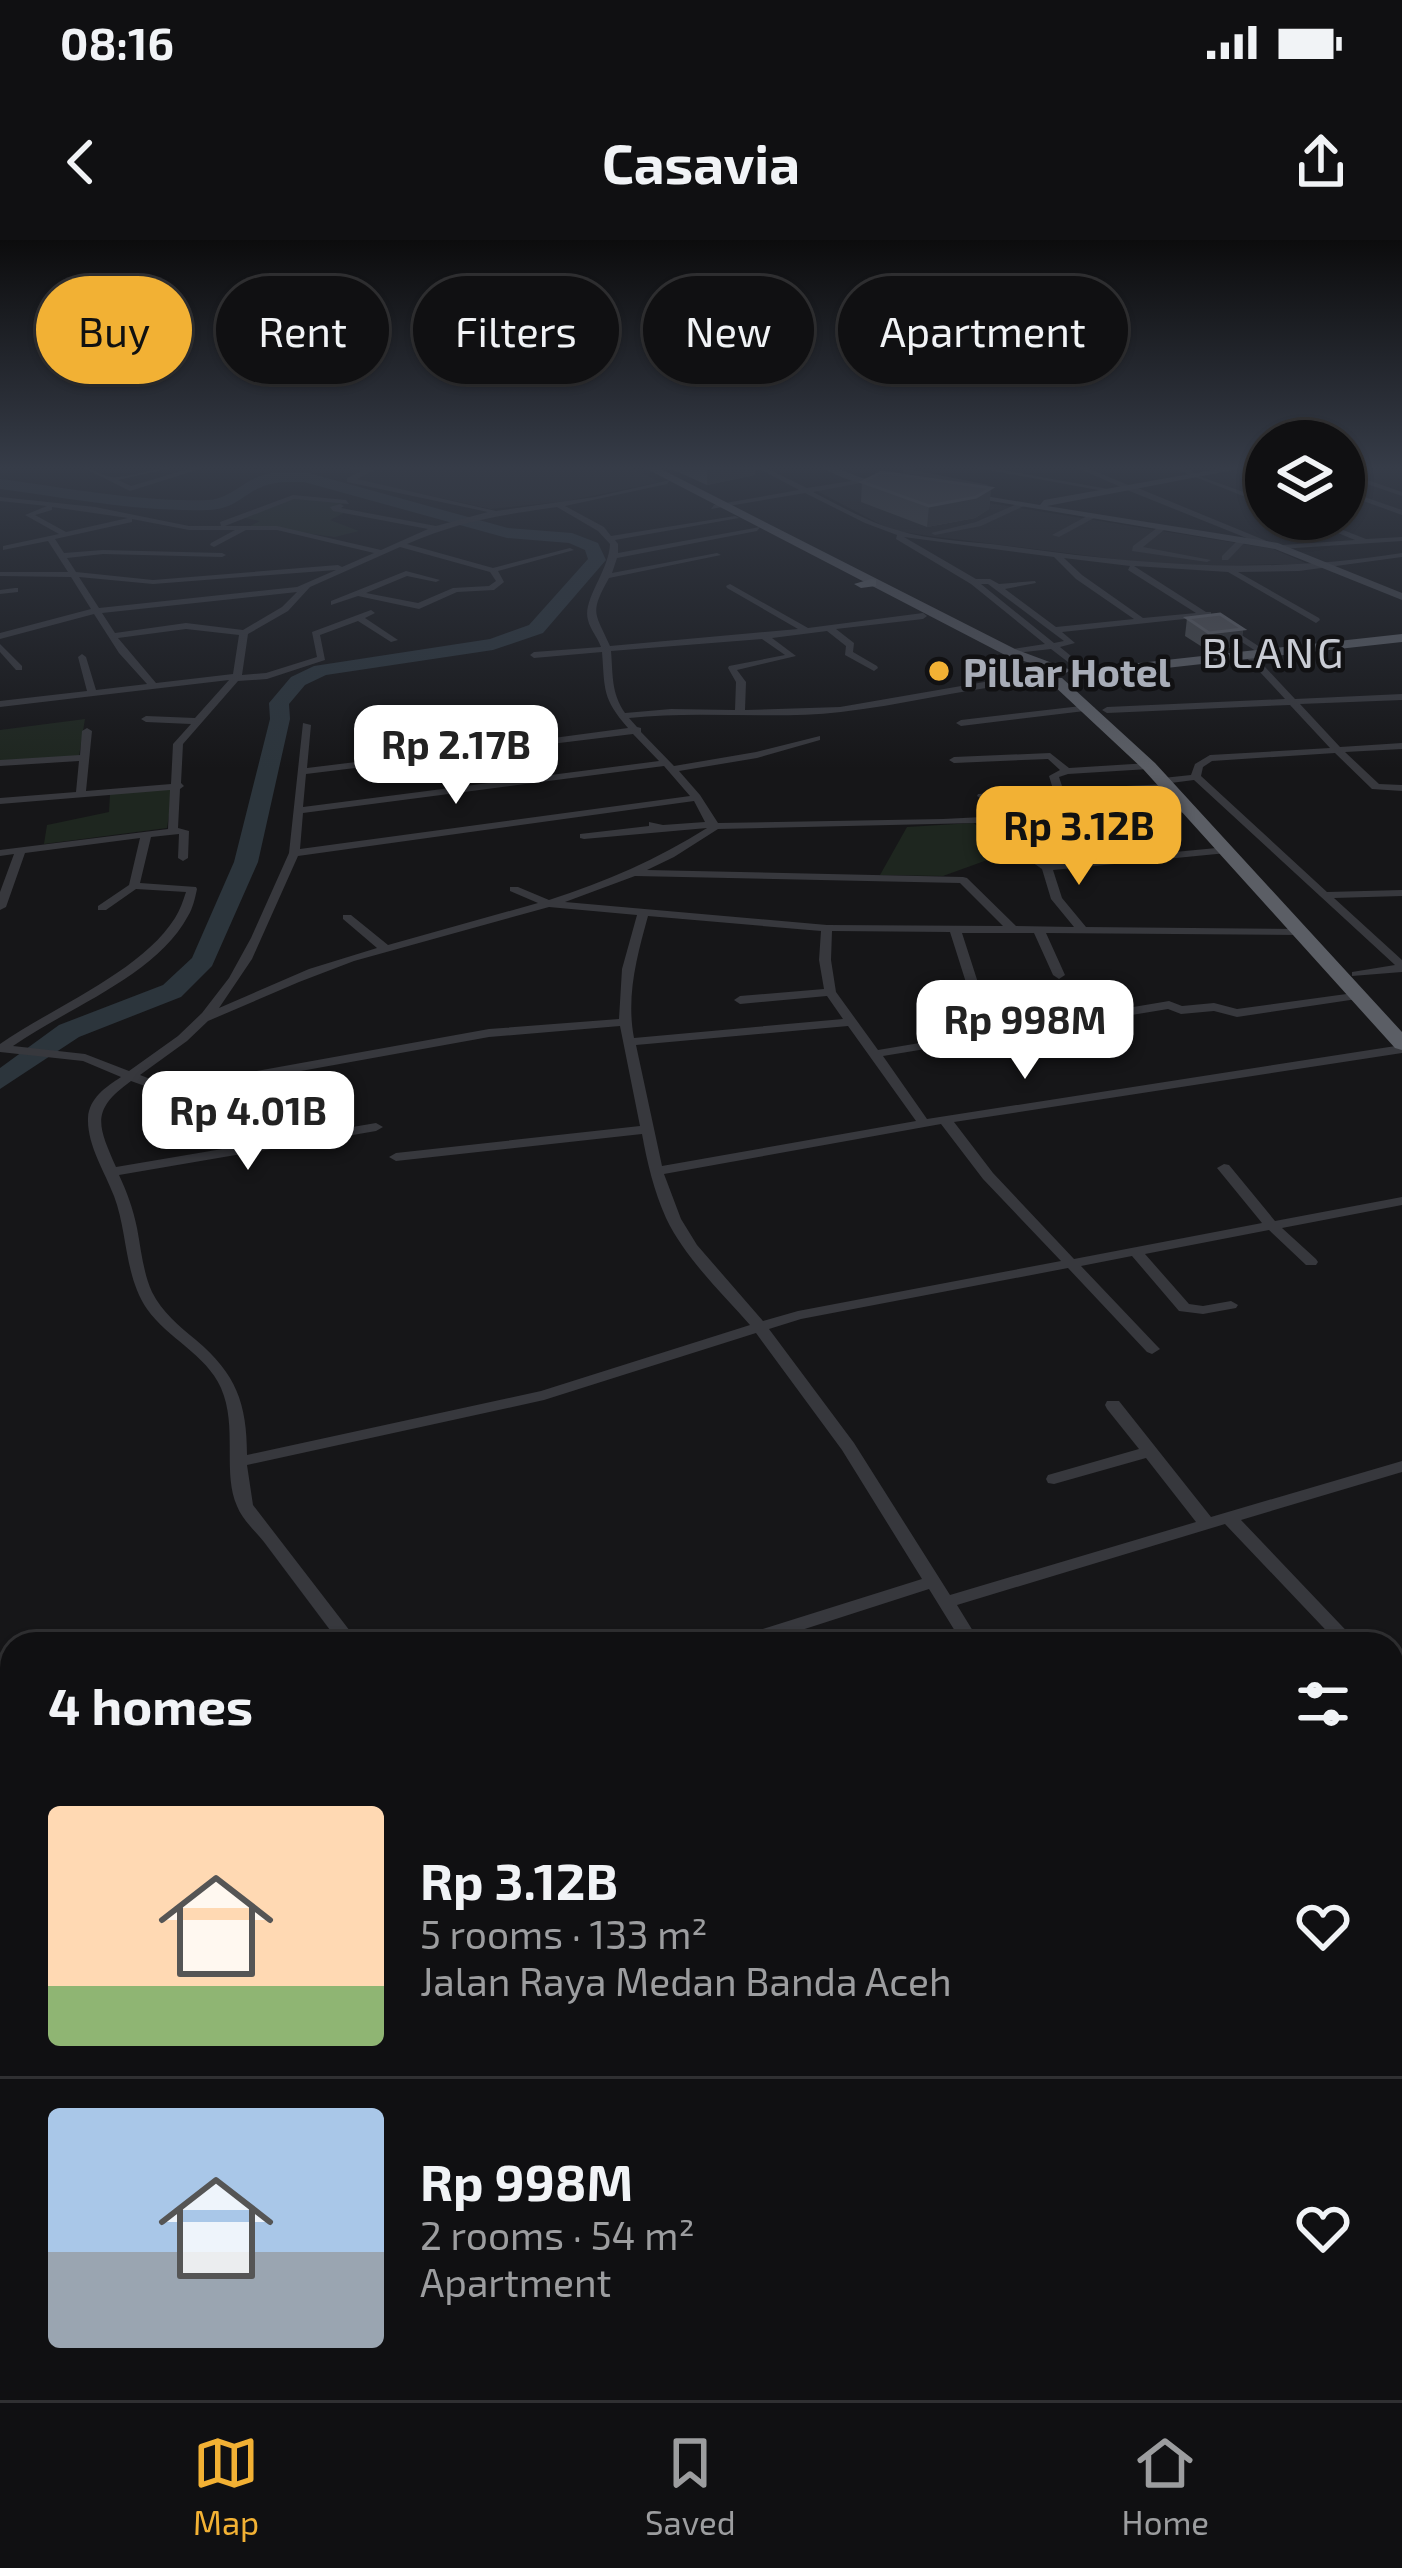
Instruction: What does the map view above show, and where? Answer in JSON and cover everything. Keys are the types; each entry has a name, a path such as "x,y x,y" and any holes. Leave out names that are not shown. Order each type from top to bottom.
{"highway":[{"path":"1065,676 1402,638"},
{"path":"1065,676 1176,781 1402,1026"},
{"path":"1099,709 1149,766 1176,781 1187,810 1402,1047"}],"main road":[{"path":"835,568 1065,676"},
{"path":"837,568 923,616 1065,676"},
{"path":"1334,568 1402,597"}],"street":[{"path":"69,568 95,611 152,684"},
{"path":"0,574 73,574 153,582 326,568"},
{"path":"2,634 95,611 306,586 345,568"},
{"path":"485,568 501,568"},
{"path":"612,568 590,618 607,651 604,675 625,716 714,825"},
{"path":"610,576 652,568"},
{"path":"625,716 677,710 816,712 976,684 1065,676 1054,647 950,568"},
{"path":"1073,568 1142,621"},
{"path":"1130,568 1208,614 1257,654 1376,787 1402,788"},
{"path":"1199,568 1305,568"},
{"path":"356,593 419,606 456,590 495,586 500,582 493,570"},
{"path":"1229,570 1316,620"},
{"path":"0,704 152,684 267,676 322,658 315,634 372,612 334,603 409,573 436,580"},
{"path":"325,578 370,588"},
{"path":"974,582 988,581 1071,643 1010,652"},
{"path":"997,587 1032,583"},
{"path":"113,636 186,626 244,633 285,609 306,586"},
{"path":"730,586 808,631"},
{"path":"0,592 15,590"},
{"path":"1053,630 1208,614"},
{"path":"534,656 764,636 923,616"},
{"path":"357,617 394,640"},
{"path":"829,628 851,645 848,653 874,668"},
{"path":"173,831 178,744 236,677 244,633"},
{"path":"740,711 741,682 732,668 792,656 764,636"},
{"path":"0,647 19,668"},
{"path":"82,658 92,692"},
{"path":"961,723 1099,709 1402,697"},
{"path":"404,716 536,723 543,726 541,742"},
{"path":"146,719 196,721"},
{"path":"205,1018 260,934 294,853 306,725"},
{"path":"302,772 638,730"},
{"path":"80,794 87,731"},
{"path":"298,811 758,755 817,738"},
{"path":"982,796 1176,781 1210,758 1402,746"},
{"path":"954,760 1051,756 1067,771"},
{"path":"0,764 84,758"},
{"path":"1059,792 1054,776 1067,771 1149,766"},
{"path":"1176,781 1323,895 1402,967"},
{"path":"0,801 179,786"},
{"path":"294,853 694,798"},
{"path":"584,836 653,824 979,821 1187,810"},
{"path":"979,821 1047,867 1057,898 1084,931"},
{"path":"341,1632 244,1506 239,1490 241,1425 228,1386 198,1348 154,1310 138,1280 125,1205 95,1113 103,1096 205,1018 326,967 514,917 634,873 714,825"},
{"path":"0,853 184,831 183,858"},
{"path":"134,886 146,834"},
{"path":"0,907 21,850"},
{"path":"1047,867 1227,850"},
{"path":"634,873 963,880 1014,931"},
{"path":"4,1049 131,968 184,920 193,890 134,886 102,908"},
{"path":"514,889 549,904 827,928 1300,932"},
{"path":"1323,895 1402,893"},
{"path":"643,915 628,969 625,1022 656,1171 691,1247 759,1326 848,1447 965,1632"},
{"path":"347,917 386,949"},
{"path":"827,928 830,992 924,1123"},
{"path":"955,930 975,992"},
{"path":"1039,931 1059,974"},
{"path":"1356,974 1402,967"},
{"path":"740,1000 830,992"},
{"path":"874,1054 1169,1005 1180,1010 1214,1007 1237,1013 1357,995"},
{"path":"4,1049 85,1058 156,1085 191,1088 489,1033 625,1022"},
{"path":"629,1042 854,1022"},
{"path":"656,1171 1402,1047"},
{"path":"945,1120 988,1176 1152,1349"},
{"path":"111,1172 376,1127"},
{"path":"396,1157 647,1130"},
{"path":"1224,1168 1271,1225 1311,1262"},
{"path":"243,1461 544,1395 759,1326 1070,1261 1402,1201"},
{"path":"1134,1250 1184,1308 1231,1305"},
{"path":"1112,1406 1207,1524"},
{"path":"1054,1478 1149,1451"},
{"path":"946,1602 1402,1466"},
{"path":"1228,1517 1338,1632"},
{"path":"775,1632 931,1582"}],"shaded area":[{"path":"85,719 79,756 0,761 0,730"},
{"path":"173,789 167,828 44,844 47,825 109,812 110,794"},
{"path":"973,823 1015,850 943,876 880,875 907,827"}],"building":[{"path":"1220,614 1243,629 1209,633 1187,618"}],"waterway":[{"path":"0,1081 69,1031 172,991 203,961 246,862 280,719 279,703 298,681 321,670 493,644 536,629 590,568"}],"place":[{"name":"Pillar Hotel","path":"939,671"}],"district":[{"name":"BLANG","path":"1274,651"}]}
